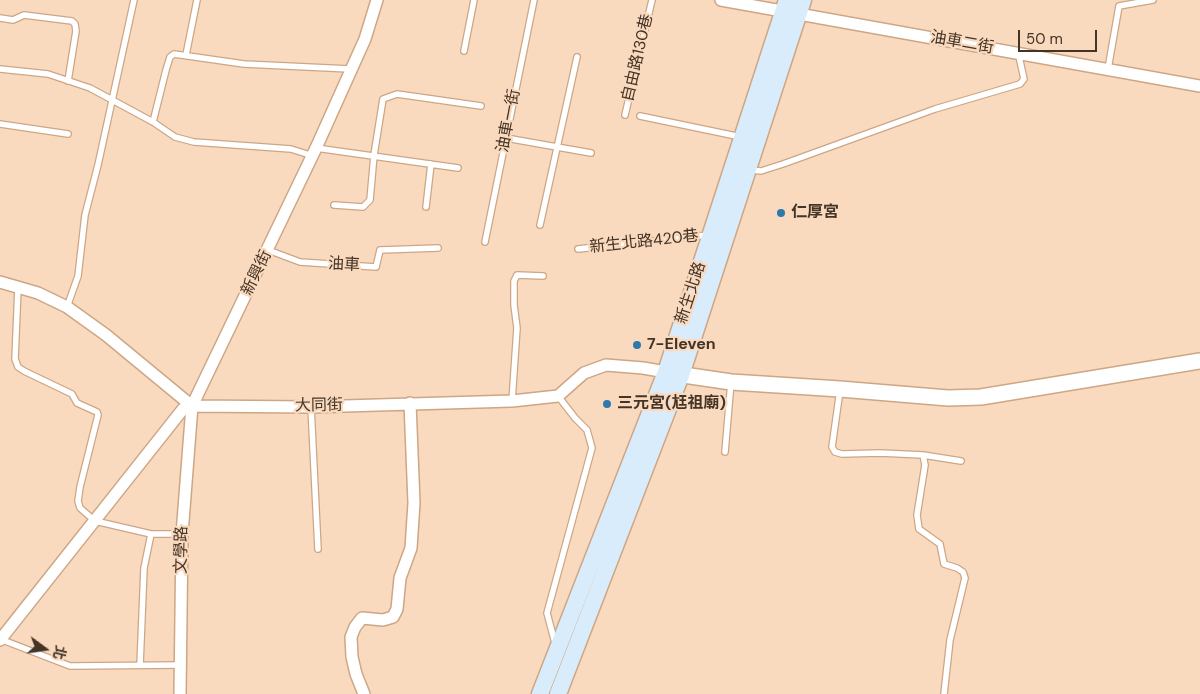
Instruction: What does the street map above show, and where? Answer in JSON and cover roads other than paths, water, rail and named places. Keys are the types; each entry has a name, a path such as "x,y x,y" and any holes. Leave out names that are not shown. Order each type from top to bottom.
{"main road":[{"name":"新生北路","path":"540,694 673,374 710,235 740,168 742,137 793,7"},
{"name":"新生北路","path":"558,694 673,374 793,7"}],"street":[{"name":"新興街","path":"0,640 183,409 192,406 314,152 365,39 377,0"},
{"name":"油車二街","path":"721,0 793,7 1200,86"},
{"path":"0,282 38,293 67,307 106,335 192,406"},
{"path":"558,396 584,373 606,365 644,368 731,382 840,388 948,398 981,397 1200,361"},
{"name":"大同街","path":"192,406 311,408 410,403 512,401 558,396"},
{"path":"364,694 352,657 352,637 355,627 362,618 383,620 393,616 397,609 400,578 411,548 414,502 410,403"},
{"name":"文學路","path":"180,694 182,665 182,534 192,406"}],"lane":[{"path":"67,307 78,276 85,215 134,0"},
{"path":"186,55 197,0"},
{"path":"464,51 474,0"},
{"name":"油車一街","path":"485,242 534,0"},
{"name":"自由路130巷","path":"625,115 652,0"},
{"path":"1108,69 1119,6 1153,0"},
{"path":"0,18 13,20 24,16 72,21 75,24 76,31 68,80"},
{"path":"740,168 761,171 935,109 1020,84 1024,80 1018,52"},
{"path":"153,122 170,57 174,54 244,64 350,69"},
{"path":"540,225 577,57"},
{"path":"0,69 48,74 90,88 153,122 175,137 194,142 374,155 458,168"},
{"path":"334,205 363,207 370,200 374,155 383,99 397,94 481,106"},
{"path":"640,116 742,137"},
{"path":"0,124 68,134"},
{"path":"506,138 591,153"},
{"path":"426,206 431,164"},
{"name":"新生北路420巷","path":"578,249 710,235"},
{"name":"油車","path":"268,250 300,262 376,267 380,250 438,248"},
{"path":"512,401 517,328 514,305 514,281 517,275 543,276"},
{"path":"18,288 15,359 18,367 72,394 77,403 97,412 98,415 80,488 78,501 80,508 95,522 151,534 182,534"},
{"path":"725,452 731,382"},
{"path":"840,388 832,446 835,452 842,454 923,455 961,461"},
{"path":"557,650 547,613 592,448 587,430 558,396"},
{"path":"311,408 318,549"},
{"path":"923,455 925,465 917,515 919,529 940,544 944,564 957,568 965,578 950,640 944,694"},
{"path":"140,666 144,568 151,534"},
{"path":"0,640 70,666 182,665"}],"place":[{"name":"仁厚宮","path":"781,213"},
{"name":"7-Eleven","path":"637,345"},
{"name":"三元宮(尪祖廟)","path":"607,404"}]}
